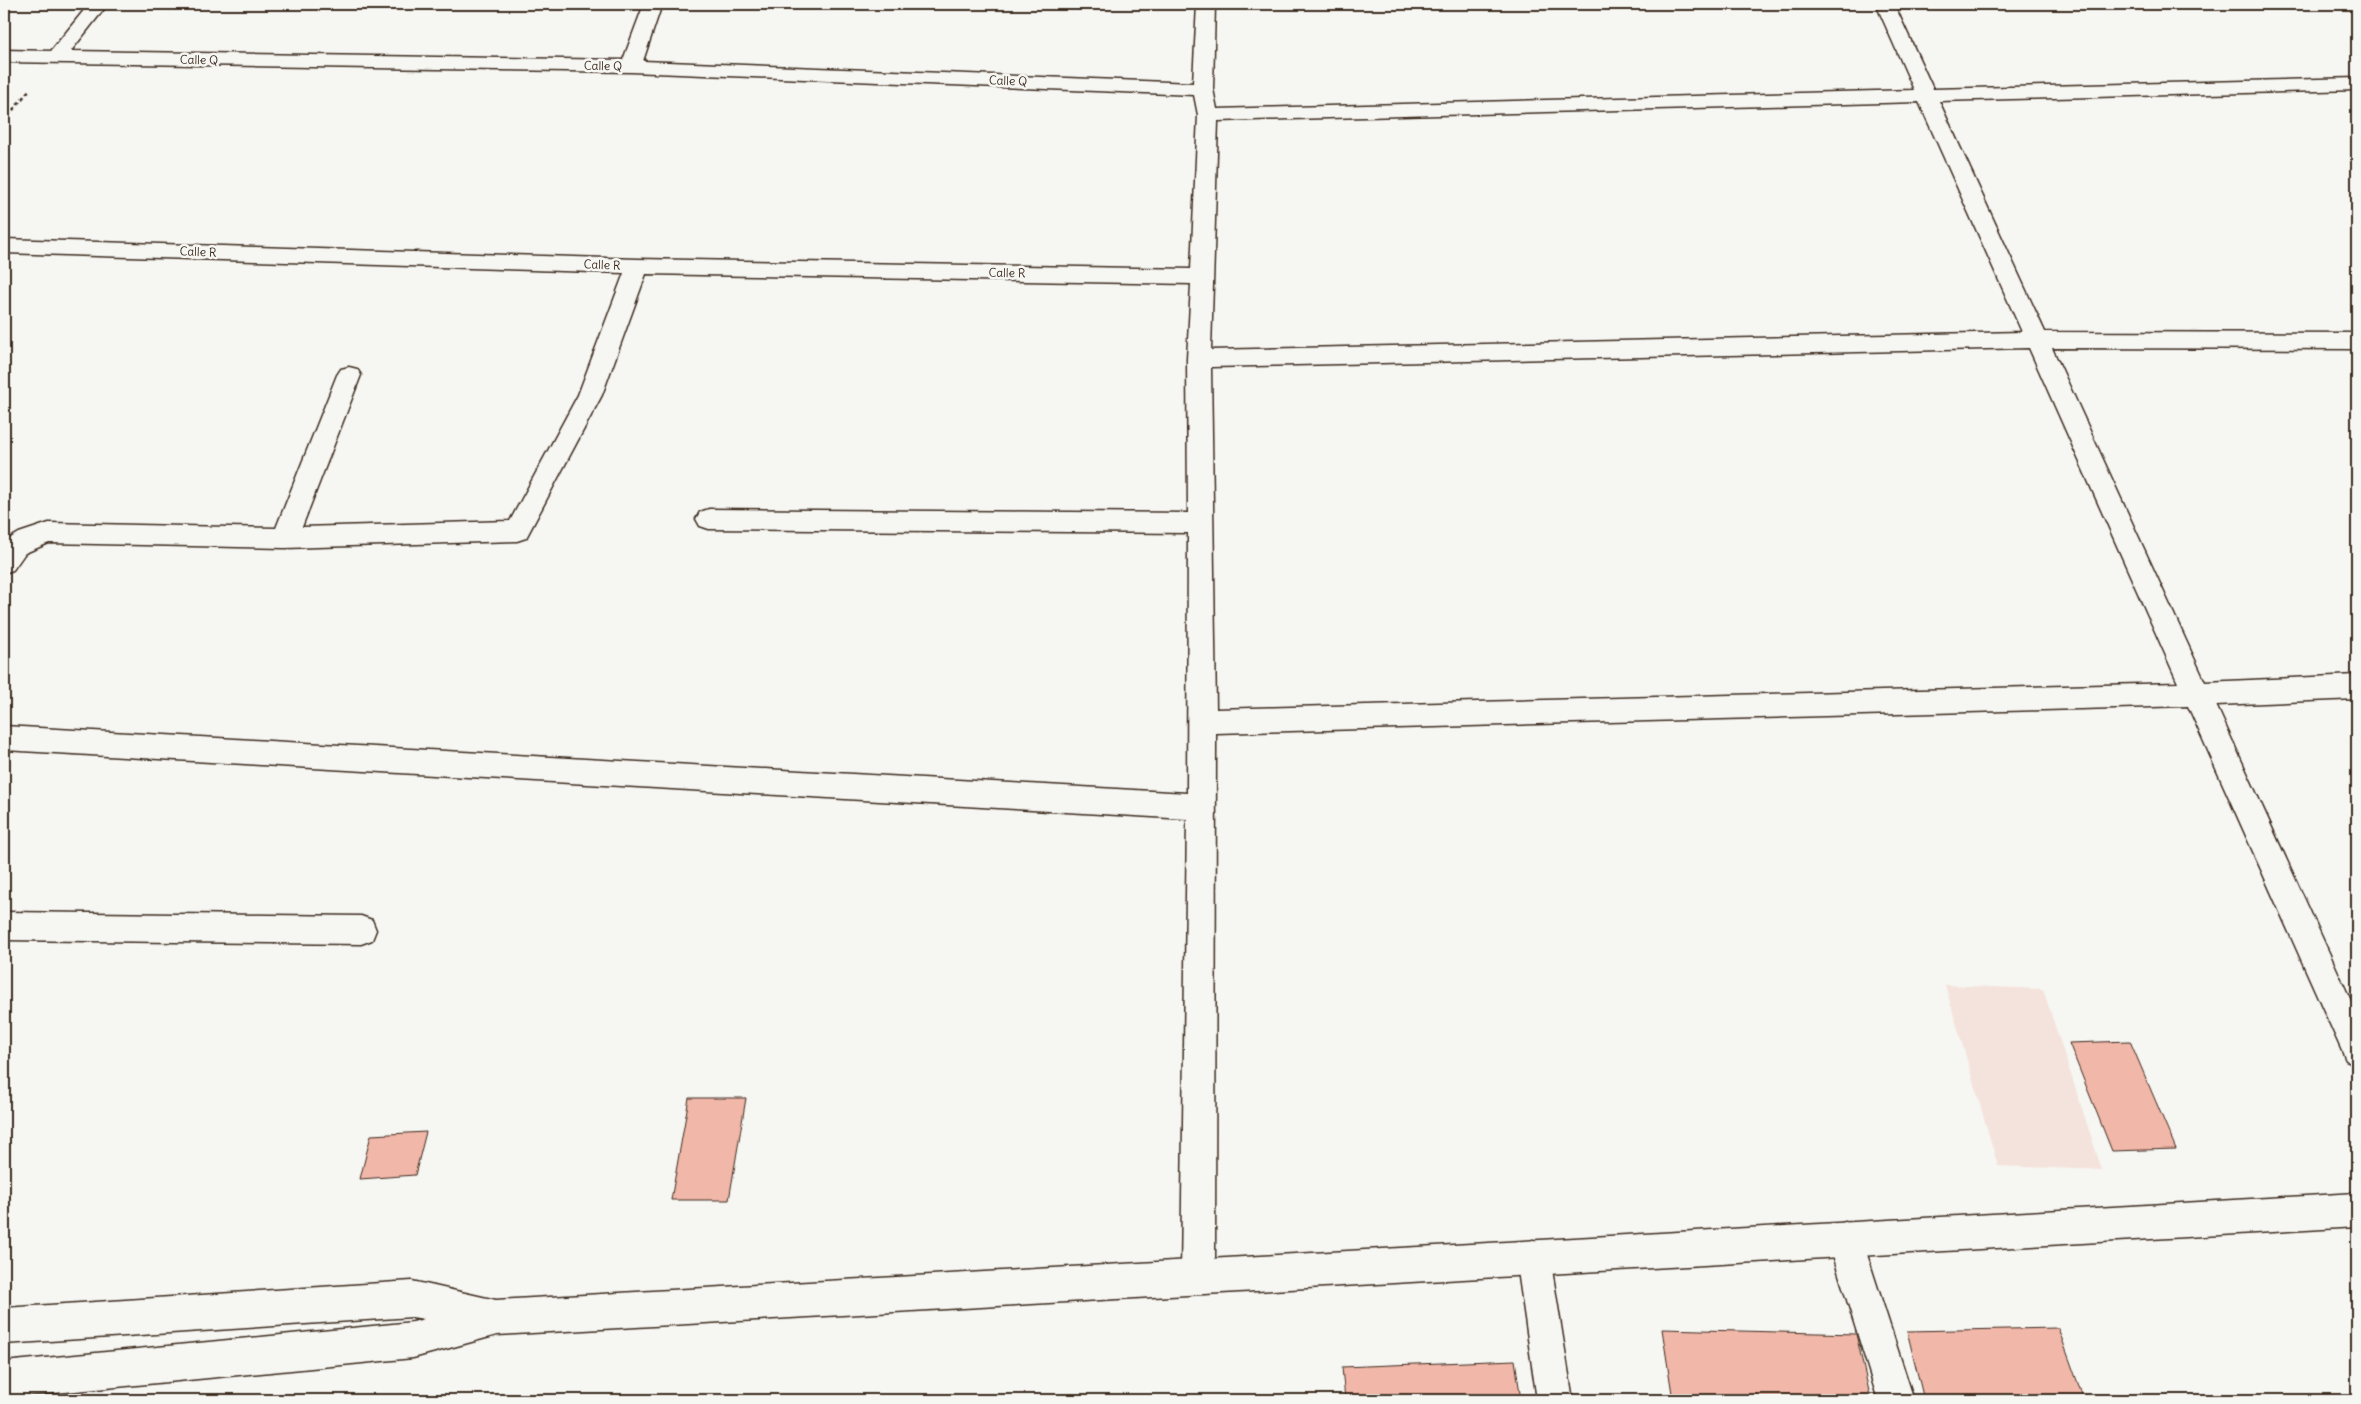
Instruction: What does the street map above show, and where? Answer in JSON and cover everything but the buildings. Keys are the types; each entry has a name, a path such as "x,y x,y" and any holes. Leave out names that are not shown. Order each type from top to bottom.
{"street":[{"path":"56,57 99,4"},
{"path":"631,66 654,4"},
{"path":"1198,1275 1202,807 1199,359 1206,4"},
{"path":"1885,4 2357,1050"},
{"name":"Calle Q","path":"4,56 631,66 1205,102 1926,96 2357,84"},
{"name":"Calle R","path":"4,246 638,266 1201,277"},
{"path":"4,563 8,552 28,539 48,533 285,538 517,532 590,395 638,266"},
{"path":"1199,359 2037,340 2357,340"},
{"path":"285,538 349,375"},
{"path":"708,519 1200,523"},
{"path":"1202,721 2357,688"},
{"path":"4,738 1202,807"},
{"path":"4,926 361,930"},
{"path":"4,1380 413,1340 496,1317 1198,1275 2357,1210"},
{"path":"1846,1239 1896,1400"},
{"path":"1533,1257 1555,1400"},
{"path":"4,1326 412,1299 496,1317"}],"shaded area":[{"path":"1945,985 2043,989 2102,1170 1998,1166"}]}
